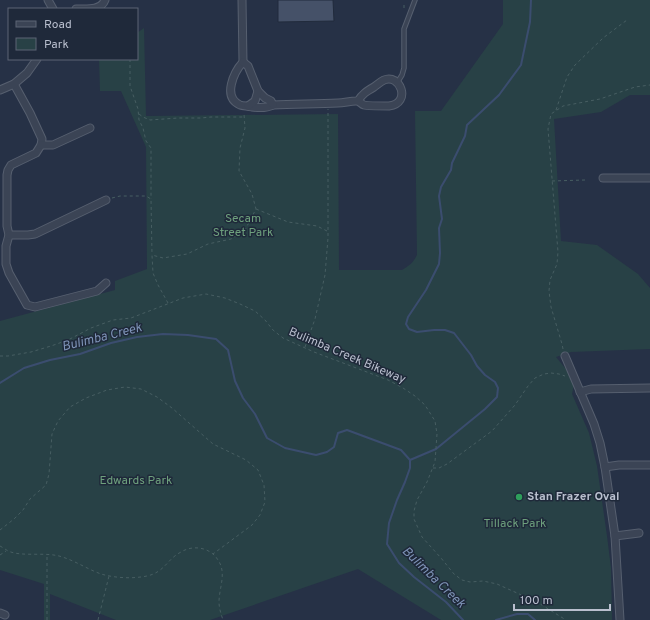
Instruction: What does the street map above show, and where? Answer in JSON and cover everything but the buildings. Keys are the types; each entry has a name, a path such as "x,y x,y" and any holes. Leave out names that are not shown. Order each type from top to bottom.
{"street":[{"path":"96,8 104,4 105,0"},
{"path":"242,0 243,62 238,67 230,93 236,103 257,108 269,107 273,105 328,104 358,101 364,105 389,106 400,101 402,91 397,83 389,79 384,80 361,96 358,101"},
{"path":"0,90 14,84 26,73 36,60"},
{"path":"243,62 248,66 258,91 265,98 271,101 273,105"},
{"path":"14,84 42,139 41,145 36,153 11,164 8,170 7,226 9,235 6,246 6,264 9,273 27,305 35,308 97,291 106,283"},
{"path":"248,106 255,101 258,91"},
{"path":"41,145 53,145 90,128"},
{"path":"603,178 650,178"},
{"path":"9,235 35,234 106,200"},
{"path":"564,356 594,424 606,467 615,536 620,620"},
{"path":"580,392 591,389 650,388"},
{"path":"606,467 619,465 650,465"},
{"path":"615,536 639,533"}],"lane":[{"path":"397,83 404,68 404,29 415,0"}],"path":[{"path":"556,111 567,77 574,66 603,38 627,20"},
{"path":"130,60 130,86 146,141 151,148 153,273 168,303"},
{"path":"564,356 551,307 549,291 550,280 557,264 558,252 548,129 551,114 563,106 600,99 635,87 650,85"},
{"path":"305,348 315,318 326,275 328,232 328,104"},
{"path":"138,114 150,120 169,118 244,118"},
{"path":"152,255 163,258 187,254 208,244 231,239 245,230 256,209 252,194 239,171 240,148 245,128 244,114"},
{"path":"552,181 585,180"},
{"path":"106,200 120,196 146,196 151,199"},
{"path":"256,209 288,222 317,226 328,232"},
{"name":"Bulimba Creek Bikeway","path":"0,356 31,352 51,346 68,340 91,328 113,320 131,318 183,298 206,294 225,298 255,311 283,338 314,352 388,380 415,396 425,405 435,421 437,442 435,462 417,500 414,510 414,519 422,537 454,574 462,580 470,582 483,581 508,588 537,602 566,620"},
{"path":"433,467 439,468 447,464 492,431 515,406 535,378 551,373 559,374 575,380"},
{"path":"0,530 14,519 23,510 30,499 46,485 49,474 52,434 58,421 70,407 86,398 107,390 125,387 141,389 157,397 172,408 213,444 246,460 258,470 264,485 265,502 260,515 252,525 213,554"},
{"path":"0,546 13,552 59,556 100,574 135,578 148,576 162,570 181,552 189,548 197,547 205,549 213,554 222,567 219,602 223,620"},
{"path":"0,555 6,550"},
{"path":"47,554 47,620"},
{"path":"98,620 109,576"}],"green space":[{"path":"503,0 650,0 650,95 630,95 601,112 554,119 561,241 597,245 638,274 650,288 650,349 571,352 556,357 575,380 572,394 589,433 597,466 611,568 612,620 441,620 358,569 210,620 116,620 50,594 50,620 44,620 44,584 0,570 0,321 115,290 115,281 147,269 146,147 121,91 100,91 99,60 138,60 138,32 144,28 146,116 338,114 339,270 402,270 411,264 417,255 415,111 441,111 503,24"}],"waterway":[{"path":"410,460 436,449 485,409 497,397 498,388 495,382 485,375 477,366 471,355 454,333 445,330 417,332 409,329 406,324 408,317 426,290 439,264 439,228 442,219 439,196 441,187 451,170 452,163 465,136 467,125 499,95 521,65 530,22 531,0"},
{"name":"Bulimba Creek","path":"0,383 24,368 50,360 80,354 111,343 137,337 163,334 188,335 216,339 228,350 235,381 243,398 255,414 267,438 285,448 316,455 327,452 334,447 338,433 347,430 401,450 410,460 410,468 389,523 387,544 399,563 446,602 463,620"},
{"name":"Bulimba Creek","path":"496,620 517,614 528,614 535,620"}],"place":[{"name":"Stan Frazer Oval","path":"519,497"}],"park label":[{"name":"Secam Street Park","path":"243,226"},
{"name":"Edwards Park","path":"136,481"},
{"name":"Tillack Park","path":"515,524"}]}
